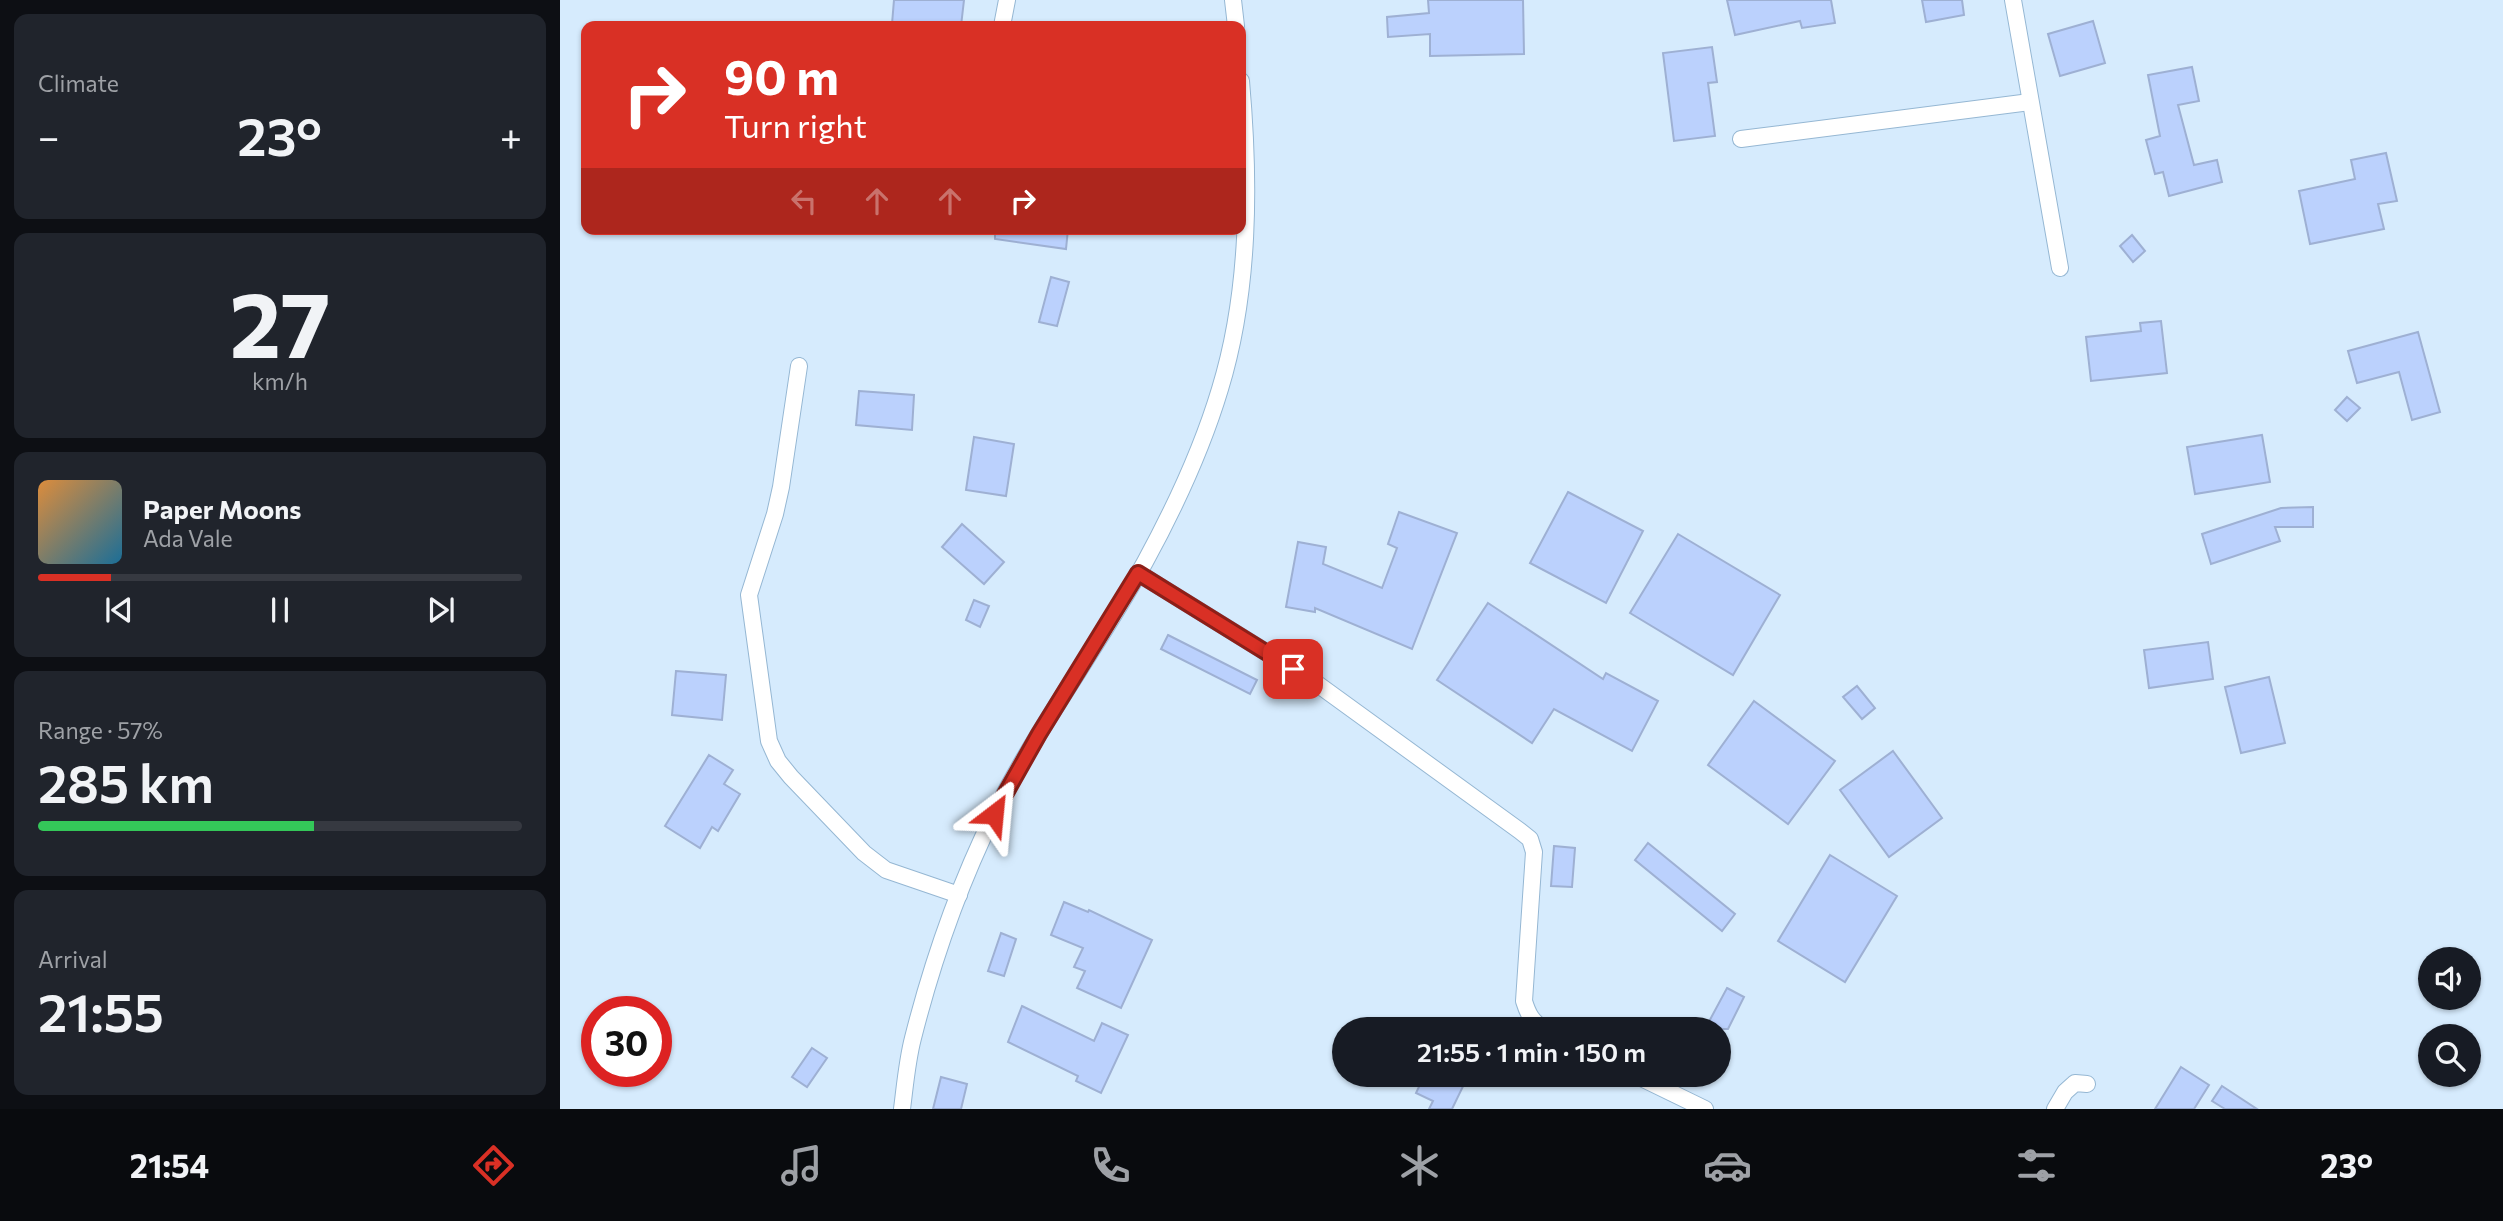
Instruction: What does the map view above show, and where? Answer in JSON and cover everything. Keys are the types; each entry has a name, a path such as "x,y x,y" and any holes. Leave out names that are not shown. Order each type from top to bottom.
{"street":[{"path":"1003,21 1007,0"},
{"path":"1233,0 1235,21"},
{"path":"2012,0 2060,268"},
{"path":"1741,139 2030,102"},
{"path":"1246,140 1246,220"},
{"path":"902,1109 912,1040 960,895 994,814 1039,734 1138,573 1189,474 1220,389 1235,326 1244,235"},
{"path":"799,366 778,500 749,595 769,741 778,761 791,777 864,853 886,870 960,895"},
{"path":"1138,573 1316,682 1530,839 1534,852 1524,1001 1530,1017"},
{"path":"2055,1109 2065,1092 2075,1083 2087,1084"},
{"path":"1659,1087 1704,1109"}],"building":[{"path":"894,0 964,0 962,21 892,21"},
{"path":"1428,0 1523,0 1524,54 1430,56 1430,34 1388,37 1387,17 1429,13"},
{"path":"1727,0 1831,0 1835,23 1802,28 1800,21 1735,35"},
{"path":"1922,0 1962,0 1964,15 1926,22"},
{"path":"2093,21 2105,63 2060,76 2048,34"},
{"path":"1712,47 1717,82 1708,83 1715,136 1674,141 1663,53"},
{"path":"2192,67 2199,101 2178,105 2194,165 2217,160 2222,182 2169,196 2163,172 2155,174 2146,140 2160,136 2148,75"},
{"path":"2386,153 2397,201 2378,204 2384,229 2310,244 2299,191 2355,179 2351,160"},
{"path":"995,235 1067,235 1066,249 995,239"},
{"path":"2132,235 2145,251 2133,262 2120,246"},
{"path":"1051,277 1069,282 1057,326 1039,322"},
{"path":"2161,321 2167,373 2091,381 2086,337 2141,331 2140,323"},
{"path":"2418,332 2440,412 2412,420 2399,372 2357,383 2348,351"},
{"path":"859,391 914,395 912,430 856,425"},
{"path":"2347,397 2360,408 2347,421 2335,410"},
{"path":"2262,435 2270,482 2195,494 2187,447"},
{"path":"974,437 1014,444 1006,496 966,490"},
{"path":"1568,492 1643,531 1606,603 1530,563"},
{"path":"2313,507 2313,527 2275,527 2280,541 2211,564 2202,534 2281,508"},
{"path":"1399,512 1457,533 1412,649 1315,608 1315,612 1286,607 1298,542 1326,547 1323,564 1382,588 1397,548 1388,544"},
{"path":"962,524 1004,562 984,584 942,547"},
{"path":"1678,534 1780,595 1733,675 1630,613"},
{"path":"974,600 989,606 980,627 966,620"},
{"path":"1488,603 1603,679 1606,673 1658,701 1632,751 1554,709 1532,743 1437,680"},
{"path":"1168,635 1257,680 1250,694 1161,649"},
{"path":"2208,642 2213,679 2149,688 2144,650"},
{"path":"676,671 726,675 722,720 672,715"},
{"path":"2269,677 2285,743 2241,753 2225,687"},
{"path":"1857,686 1875,708 1862,719 1843,697"},
{"path":"1754,701 1835,761 1788,824 1708,765"},
{"path":"1893,751 1942,818 1889,857 1840,790"},
{"path":"709,755 733,770 724,784 740,794 718,831 712,827 700,848 665,826"},
{"path":"1648,843 1735,914 1722,931 1635,860"},
{"path":"1554,846 1575,848 1572,887 1551,886"},
{"path":"1830,855 1897,896 1845,982 1778,941"},
{"path":"1064,902 1088,912 1089,910 1152,940 1121,1008 1077,988 1085,971 1074,967 1083,948 1051,935"},
{"path":"1001,933 1016,939 1004,976 988,971"},
{"path":"1727,988 1744,997 1731,1023 1731,1017 1711,1017"},
{"path":"1022,1006 1094,1041 1102,1023 1128,1035 1101,1093 1076,1081 1078,1076 1008,1042"},
{"path":"812,1048 827,1058 807,1087 792,1077"},
{"path":"2181,1067 2209,1085 2194,1109 2155,1109"},
{"path":"941,1077 967,1084 961,1109 933,1109"},
{"path":"2222,1086 2257,1109 2225,1109 2212,1101"},
{"path":"1419,1087 1463,1087 1452,1109 1429,1109 1433,1101 1416,1093"}],"route":[{"path":"994,814 1039,734 1138,573 1293,669"}]}
